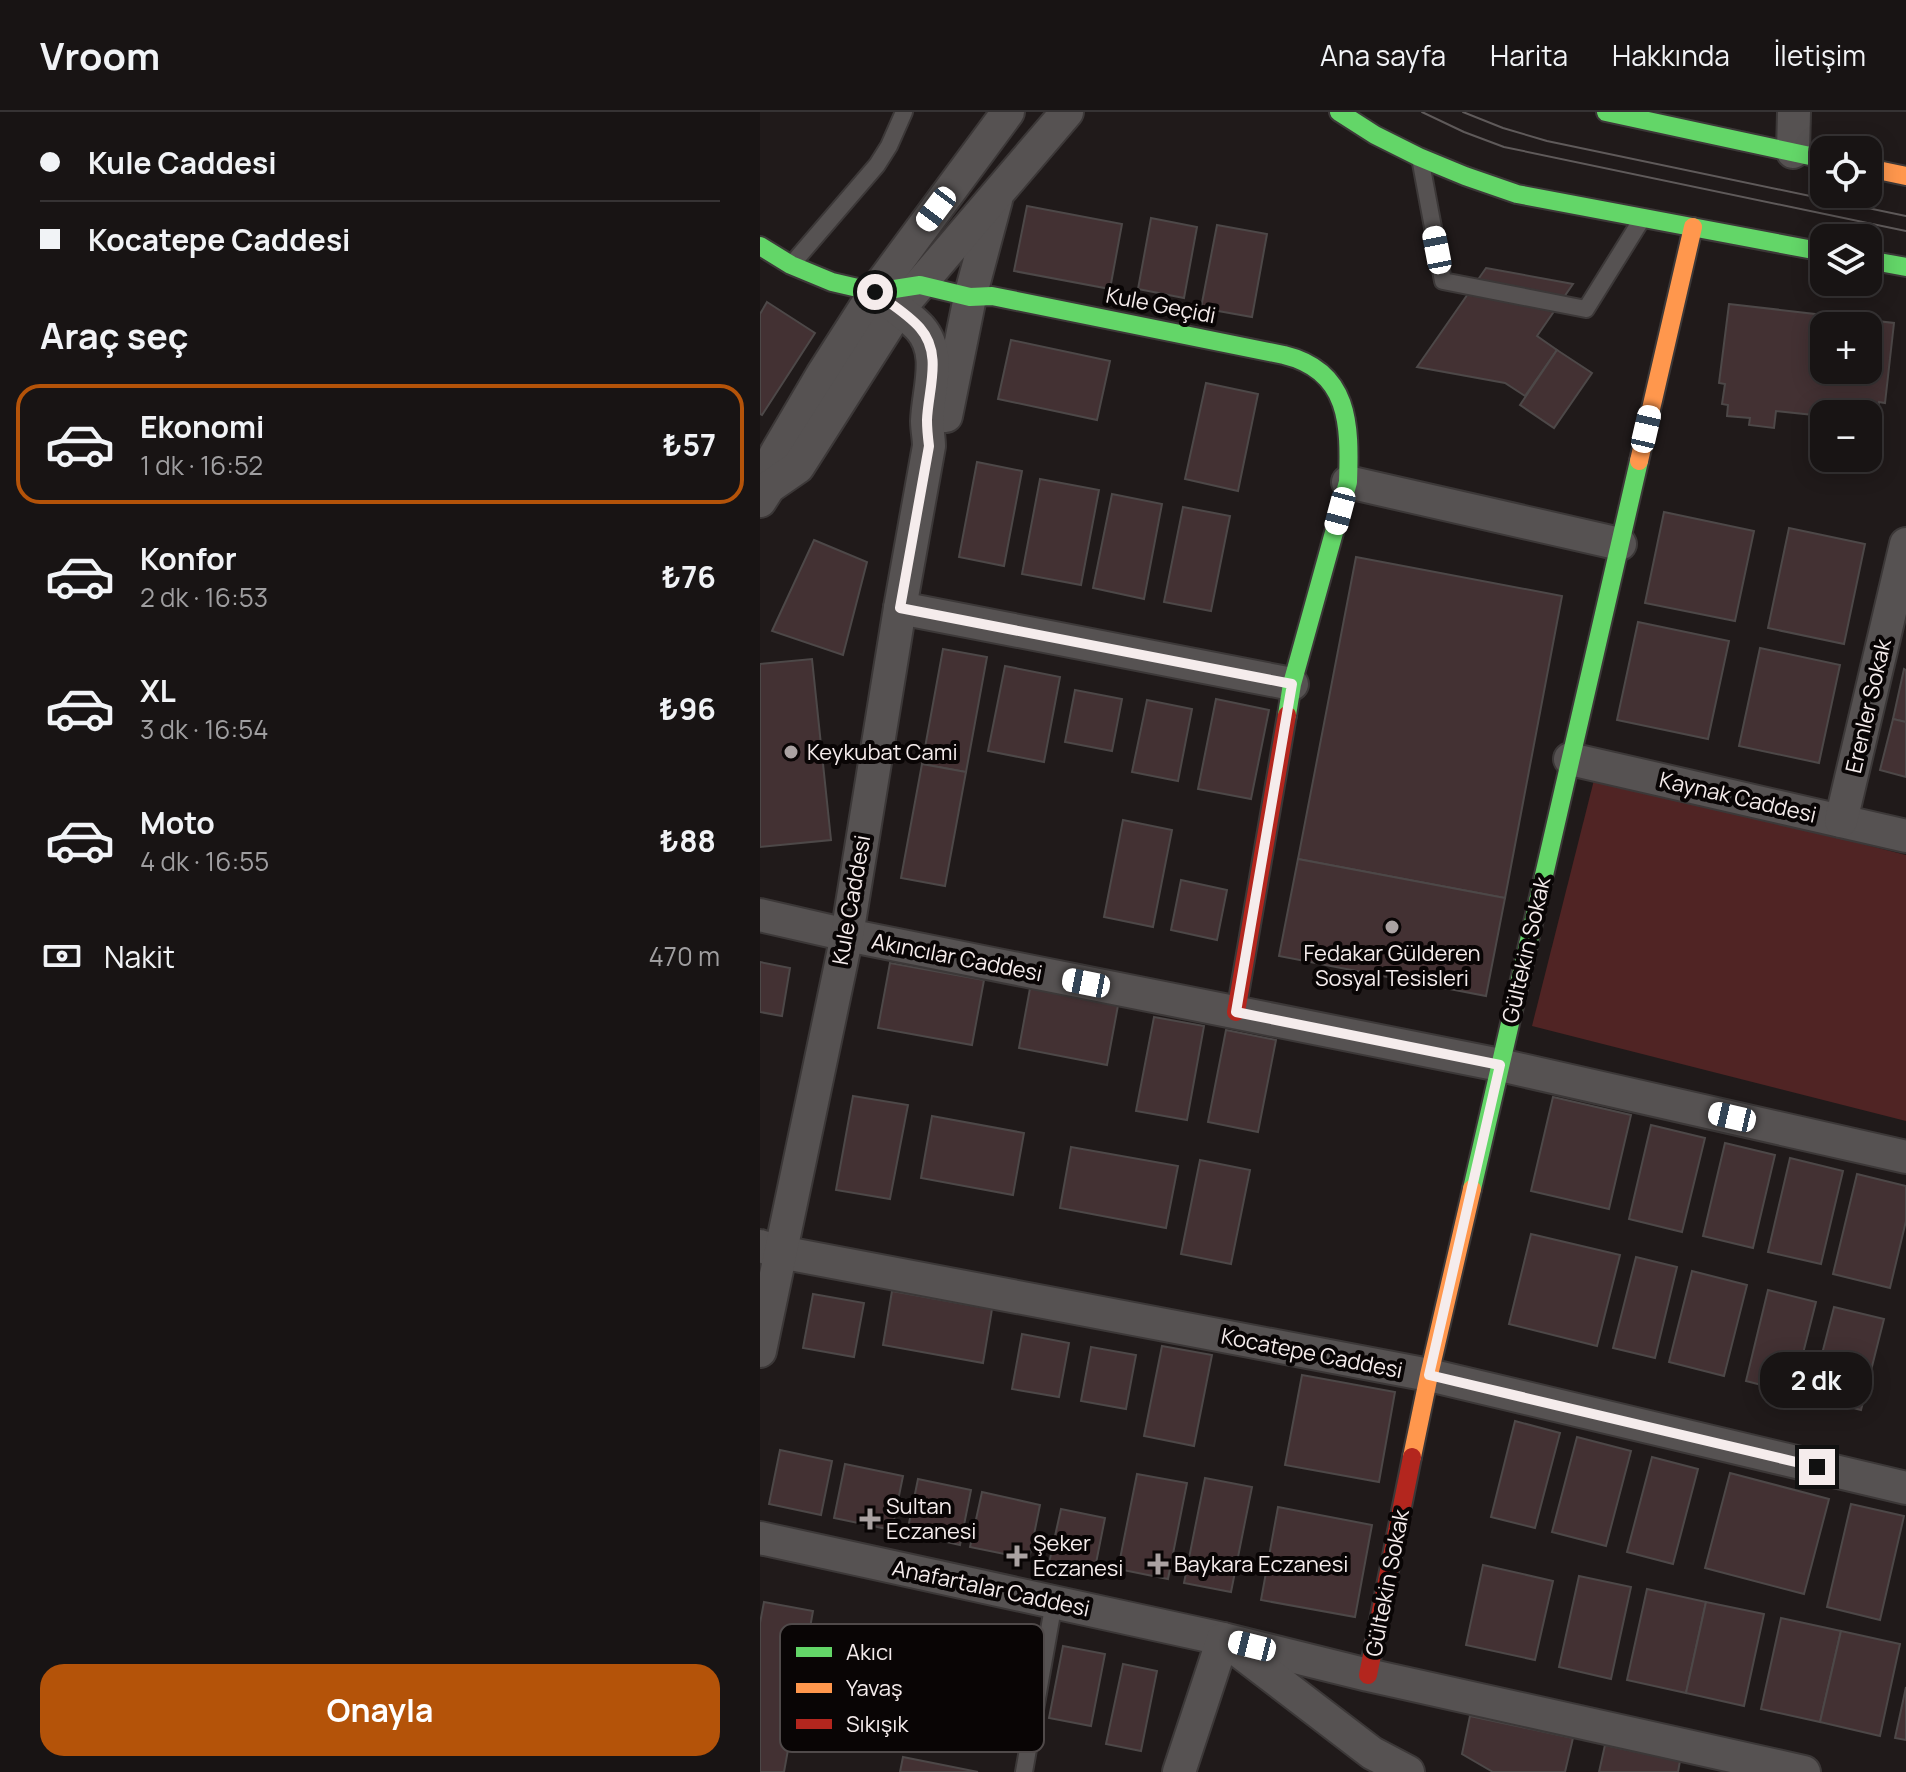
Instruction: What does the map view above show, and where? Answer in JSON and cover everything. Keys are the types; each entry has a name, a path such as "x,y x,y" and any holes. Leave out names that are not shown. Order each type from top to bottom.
{"street":[{"path":"765,494 775,455 822,375 886,301 1008,112"},
{"path":"760,246 791,265 886,301 920,285 1067,112"},
{"path":"1339,112 1419,157 1517,194 1810,249"},
{"path":"1606,112 1808,155"},
{"path":"1794,112 1808,155"},
{"path":"1882,171 1906,176"},
{"name":"Kule Caddesi","path":"929,446 944,426 970,297 998,192"},
{"name":"Gültekin Sokak","path":"1368,1675 1429,1375 1693,227"},
{"path":"1882,263 1906,267"},
{"name":"Kule Geçidi","path":"920,285 970,297 992,296 1307,362 1323,373 1341,400 1349,451 1348,482"},
{"name":"Kule Caddesi","path":"760,1351 770,1249 847,935 929,446 927,422 933,368 931,350 918,325 886,301"},
{"path":"1236,1012 1292,684 1348,482 1620,544"},
{"name":"Erenler Sokak","path":"1841,821 1906,544"},
{"path":"900,608 1292,684"},
{"name":"Kaynak Caddesi","path":"1570,759 1906,836"},
{"name":"Akıncılar Caddesi","path":"760,915 1500,1065 1906,1157"},
{"name":"Kocatepe Caddesi","path":"770,1249 1429,1375 1906,1488"},
{"name":"Anafartalar Caddesi","path":"760,1538 1223,1639 1728,1764 1804,1772"},
{"path":"1179,1772 1223,1639 1368,1762 1408,1772"}],"lane":[{"path":"791,265 877,165 904,112"},
{"path":"1419,157 1443,281 1586,309 1643,217"},
{"path":"1044,1659 1054,1602"},
{"path":"1024,1772 1028,1752"}],"shaded area":[{"path":"1595,776 1906,855 1906,1121 1532,1026"}],"building":[{"path":"1027,206 1122,224 1110,289 1014,271"},
{"path":"1151,218 1197,227 1184,298 1138,289"},
{"path":"1217,225 1267,234 1252,317 1201,308"},
{"path":"1486,268 1573,284 1537,336 1557,350 1525,396 1505,383 1417,367"},
{"path":"767,302 815,333 762,415 760,314"},
{"path":"1729,304 1810,313 1810,384 1882,384 1882,322 1894,323 1885,403 1882,400 1810,400 1810,415 1776,411 1774,428 1749,425 1750,418 1727,416 1728,405 1722,404 1725,384 1719,383"},
{"path":"1011,340 1110,361 1097,420 998,399"},
{"path":"1557,350 1592,373 1554,428 1520,405"},
{"path":"1206,383 1258,394 1238,491 1185,479"},
{"path":"977,462 1022,471 1004,566 959,557"},
{"path":"1040,479 1099,490 1081,585 1022,574"},
{"path":"1112,494 1162,504 1144,599 1093,588"},
{"path":"1183,507 1230,516 1211,611 1164,602"},
{"path":"1664,512 1754,531 1735,621 1645,603"},
{"path":"1789,528 1865,544 1844,644 1768,628"},
{"path":"814,540 867,562 843,655 772,631"},
{"path":"1356,557 1562,596 1505,898 1298,859"},
{"path":"1638,622 1729,641 1708,739 1617,720"},
{"path":"1760,648 1840,665 1819,763 1739,746"},
{"path":"943,649 987,657 966,772 922,764"},
{"name":"Keykubat Cami","path":"812,659 831,840 760,847 760,664"},
{"path":"1005,666 1060,677 1044,762 988,751"},
{"path":"1906,670 1906,722 1893,719"},
{"path":"1075,690 1122,699 1112,751 1065,742"},
{"path":"1216,699 1269,710 1251,799 1198,789"},
{"path":"1147,700 1192,709 1178,781 1132,772"},
{"path":"1893,719 1906,722 1906,777 1880,770"},
{"path":"922,764 966,772 945,886 901,878"},
{"path":"1123,820 1172,830 1153,927 1104,917"},
{"name":"Fedakar Gülderen Sosyal Tesisleri","path":"1298,859 1505,898 1486,996 1279,956"},
{"path":"1181,880 1227,890 1217,940 1171,930"},
{"path":"760,962 790,968 782,1016 760,1012"},
{"path":"890,963 984,980 972,1045 878,1028"},
{"path":"1031,983 1119,1000 1107,1065 1019,1048"},
{"path":"1154,1017 1204,1026 1187,1120 1136,1111"},
{"path":"1226,1030 1276,1040 1258,1132 1208,1122"},
{"path":"853,1096 908,1105 890,1199 836,1190"},
{"path":"1553,1097 1631,1115 1609,1209 1531,1191"},
{"path":"932,1116 1024,1133 1013,1195 921,1178"},
{"path":"1651,1125 1705,1138 1682,1232 1629,1219"},
{"path":"1725,1143 1775,1155 1753,1248 1703,1236"},
{"path":"1071,1147 1178,1166 1166,1228 1060,1208"},
{"path":"1790,1158 1843,1171 1821,1264 1768,1252"},
{"path":"1200,1160 1250,1170 1231,1264 1181,1254"},
{"path":"1857,1174 1906,1186 1906,1221 1890,1288 1833,1274"},
{"path":"1531,1234 1620,1255 1597,1346 1509,1324"},
{"path":"1636,1257 1677,1267 1655,1358 1613,1348"},
{"path":"1692,1271 1747,1285 1724,1376 1669,1362"},
{"path":"1768,1290 1816,1302 1793,1393 1746,1381"},
{"path":"892,1291 992,1309 983,1363 883,1345"},
{"path":"813,1294 864,1303 854,1357 803,1348"},
{"path":"1834,1307 1884,1319 1861,1410 1811,1397"},
{"path":"1022,1334 1069,1343 1059,1397 1012,1389"},
{"path":"1162,1346 1212,1355 1194,1446 1144,1436"},
{"path":"1091,1347 1136,1355 1126,1409 1081,1401"},
{"path":"1302,1375 1395,1392 1379,1482 1285,1465"},
{"path":"1515,1421 1560,1433 1535,1528 1491,1517"},
{"path":"1577,1437 1631,1451 1606,1546 1552,1532"},
{"path":"780,1450 832,1461 821,1515 769,1504"},
{"path":"1652,1457 1698,1469 1673,1564 1627,1552"},
{"path":"845,1464 903,1476 892,1530 834,1518"},
{"path":"1730,1473 1829,1499 1804,1594 1705,1568"},
{"path":"1137,1474 1187,1483 1168,1579 1118,1569"},
{"path":"1205,1478 1252,1487 1231,1592 1184,1583"},
{"path":"918,1479 971,1490 960,1545 907,1533"},
{"path":"982,1492 1040,1505 1029,1559 970,1547"},
{"path":"1851,1504 1904,1516 1880,1620 1827,1607"},
{"path":"1278,1507 1372,1525 1355,1617 1261,1600"},
{"path":"1061,1509 1105,1518 1094,1573 1049,1563"},
{"path":"1483,1565 1553,1581 1535,1660 1466,1645"},
{"path":"1579,1576 1631,1587 1611,1679 1559,1667"},
{"path":"1647,1589 1706,1602 1686,1693 1627,1680"},
{"path":"764,1602 813,1611 811,1624 780,1624 780,1752 788,1752 784,1772 760,1772 760,1623"},
{"path":"1706,1602 1764,1614 1744,1706 1686,1693"},
{"path":"1781,1618 1841,1631 1820,1722 1761,1709"},
{"path":"1841,1631 1900,1644 1880,1736 1820,1722"},
{"path":"1063,1646 1105,1654 1091,1726 1049,1718"},
{"path":"1123,1664 1157,1671 1141,1751 1106,1744"},
{"path":"1906,1687 1906,1740 1895,1738"},
{"path":"1470,1716 1573,1738 1565,1772 1493,1772 1462,1754"},
{"path":"1605,1745 1680,1761 1678,1772 1599,1772"},
{"path":"903,1757 978,1772 900,1772"}],"tram line":[{"path":"1422,112 1504,147 1906,231"},
{"path":"1463,112 1547,141 1906,216"}],"traffic: fast":[{"path":"1339,112 1419,157 1517,194 1810,249"},
{"path":"1606,112 1810,156"},
{"path":"760,246 791,265 832,282 875,292 920,285 970,297 992,296 1284,355 1306,363 1322,374 1334,387 1342,403 1348,440 1348,482 1292,684 1287,715"},
{"path":"1882,263 1906,267"},
{"path":"1472,1189 1639,461"}],"traffic: slow":[{"path":"1882,171 1906,176"},
{"path":"1639,461 1693,227"},
{"path":"1412,1457 1472,1189"}],"traffic: jam":[{"path":"1236,1012 1287,715"},
{"path":"1368,1675 1412,1457"}],"place":[{"name":"Keykubat Cami","path":"791,752"},
{"name":"Fedakar Gülderen Sosyal Tesisleri","path":"1392,927"},
{"name":"Sultan Eczanesi","path":"870,1519"},
{"name":"Şeker Eczanesi","path":"1017,1556"},
{"name":"Baykara Eczanesi","path":"1158,1564"}],"route":[{"path":"875,292 918,325 931,350 933,368 927,422 929,446 900,608 1292,684 1236,1012 1500,1065 1429,1375 1817,1467"}]}
